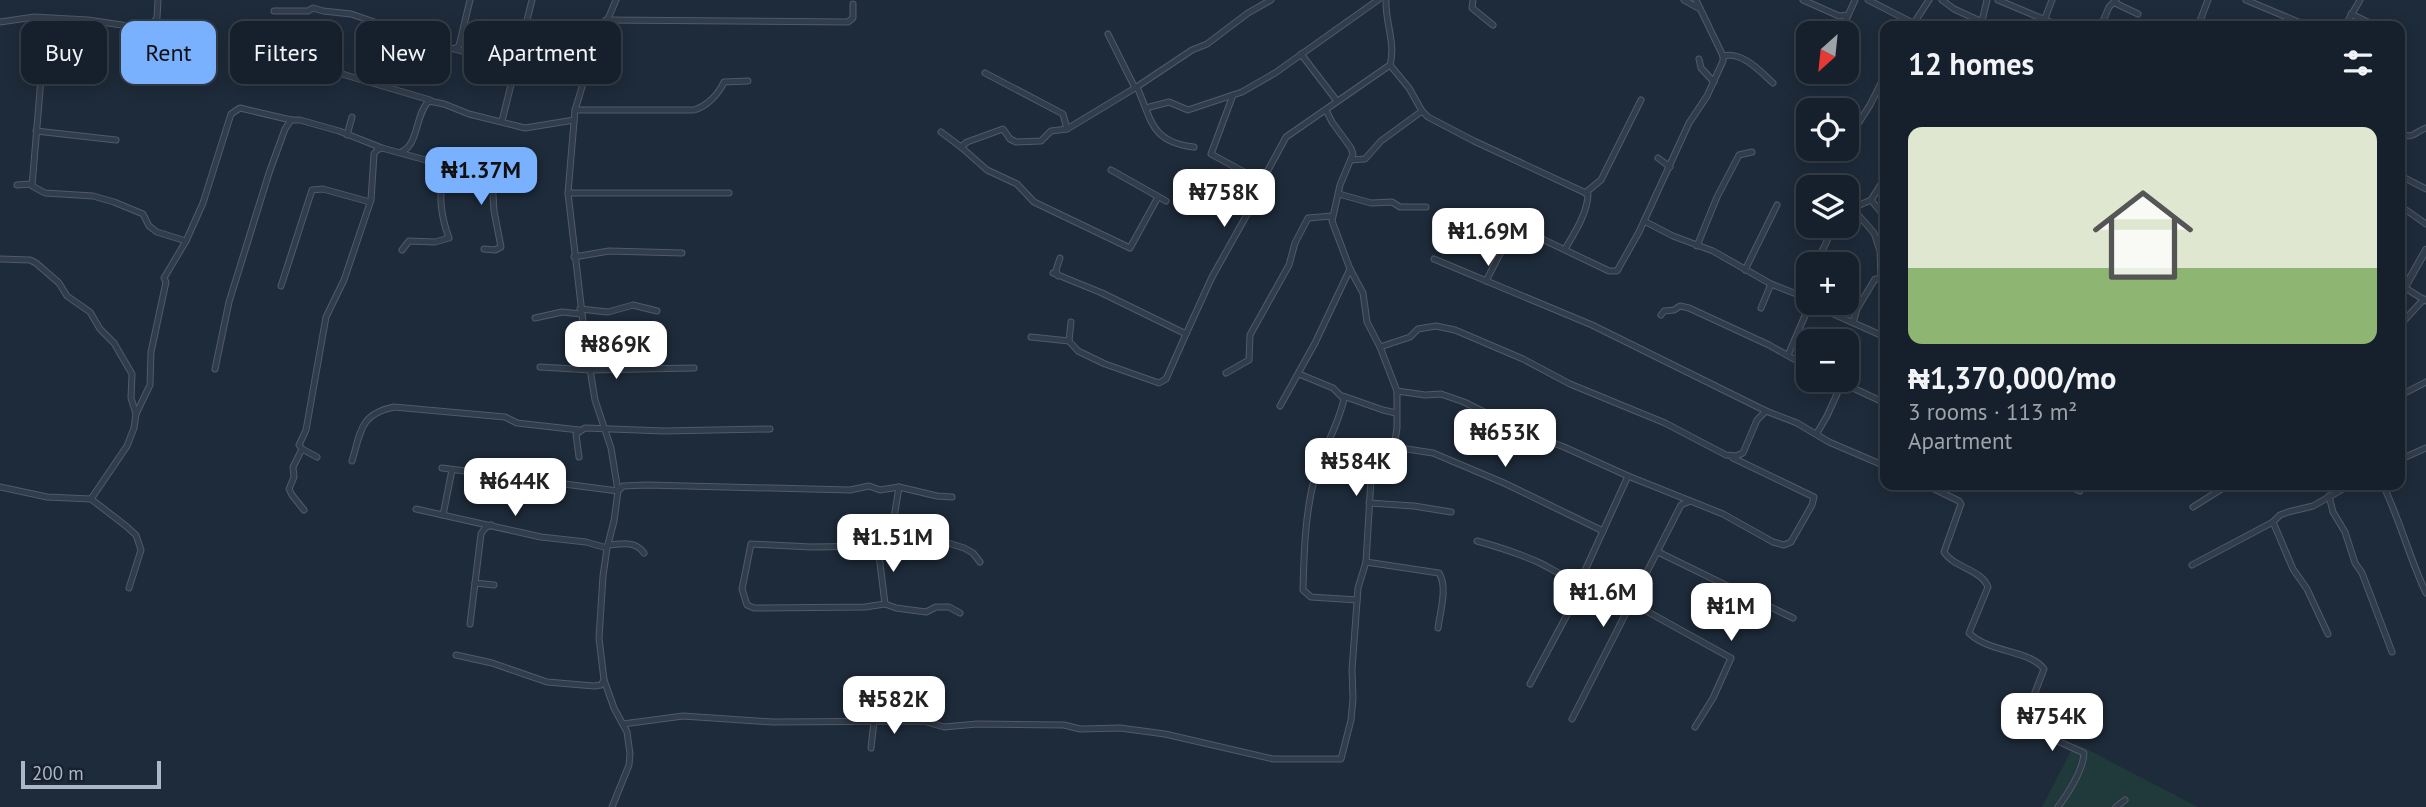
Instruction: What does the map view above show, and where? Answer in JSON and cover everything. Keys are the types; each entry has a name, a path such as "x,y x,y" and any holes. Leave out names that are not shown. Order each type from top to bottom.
{"street":[{"path":"0,22 23,17 88,20 145,28 157,18 159,0"},
{"path":"454,49 459,46 470,0"},
{"path":"527,21 532,0"},
{"path":"611,807 631,754 630,741 604,680 599,626 607,547 618,491 611,448 595,400 580,311 568,193 575,110 589,64 616,0"},
{"path":"961,147 967,142 1003,129 1010,139 1016,142 1041,141 1051,131 1067,129 1136,88 1192,50 1207,44 1270,0"},
{"path":"1146,108 1169,102 1188,110 1242,92 1275,73 1378,0"},
{"path":"1031,337 1069,341 1078,351 1105,364 1159,383 1166,379 1212,277 1258,195 1286,137 1390,65 1392,55 1386,0"},
{"path":"1472,0 1472,8 1493,25"},
{"path":"1684,0 1701,10"},
{"path":"1486,281 1513,229 1519,228 1614,272 1644,221 1689,122 1721,67 1723,56 1696,0"},
{"path":"1803,0 1839,16 1848,15"},
{"path":"1845,21 1855,0"},
{"path":"1868,0 1907,21"},
{"path":"1917,21 1928,0"},
{"path":"1942,0 1980,21"},
{"path":"1986,21 1987,0"},
{"path":"1998,0 2049,21"},
{"path":"2044,19 2052,0"},
{"path":"2200,21 2208,0"},
{"path":"2246,0 2296,21"},
{"path":"2348,21 2360,0"},
{"path":"2103,21 2109,7 2115,2 2138,15"},
{"path":"606,20 848,22 853,18 853,4"},
{"path":"274,11 307,11 313,8 347,13 464,52"},
{"path":"2351,14 2366,21"},
{"path":"46,19 32,184 35,190 93,196 114,202 143,214 149,226 157,232 186,241"},
{"path":"1108,34 1146,108 1151,124 1162,136 1176,144 1194,146"},
{"path":"1301,54 1338,101"},
{"path":"1723,56 1734,55 1744,59 1773,83"},
{"path":"1699,59 1701,68 1714,82"},
{"path":"1390,65 1409,88 1422,111 1434,121 1588,194 1588,202 1565,249"},
{"path":"985,73 1063,114 1067,129"},
{"path":"342,74 469,114 525,128 574,120"},
{"path":"575,110 694,110 702,108 716,96 724,82 748,81"},
{"path":"502,121 512,84"},
{"path":"1859,122 1880,85"},
{"path":"1233,95 1211,154 1264,180"},
{"path":"1586,193 1601,180 1641,100"},
{"path":"397,153 410,146 423,108 426,103 433,101"},
{"path":"91,499 127,446 136,414 150,385 151,352 159,320 164,278 186,241 203,203 231,114 240,108 321,125 397,153 452,167 458,166 468,173"},
{"path":"623,724 683,716 773,722 924,721 944,727 997,724 1120,728 1165,734 1273,759 1341,759 1351,720 1358,588 1366,562 1373,471 1380,458 1394,447 1397,391 1380,347 1367,323 1363,293 1350,270 1332,216 1340,185 1351,160 1351,148 1326,110"},
{"path":"1351,160 1365,159 1381,141 1422,111"},
{"path":"347,135 352,117"},
{"path":"215,369 229,302 271,167 291,120"},
{"path":"2405,136 2416,136 2426,128"},
{"path":"36,131 116,140"},
{"path":"942,132 987,170 1017,184 1034,202 1139,252"},
{"path":"317,457 299,445 306,430 326,317 344,280 370,202 373,159 377,150 382,148"},
{"path":"1697,246 1717,197 1739,155 1752,152"},
{"path":"1658,158 1670,167"},
{"path":"1111,170 1166,201"},
{"path":"402,250 409,241 435,242 449,238 442,215 443,179 468,173 492,177 494,211 501,247 495,250 484,249"},
{"path":"2405,178 2426,188"},
{"path":"17,185 32,184"},
{"path":"1859,206 1871,200 1880,186"},
{"path":"281,286 313,190 323,189 370,202"},
{"path":"568,193 729,193"},
{"path":"1339,194 1371,203 1392,202 1400,207 1426,207"},
{"path":"1130,248 1158,197"},
{"path":"1871,200 1880,211"},
{"path":"1745,270 1777,205"},
{"path":"2405,209 2426,224"},
{"path":"1226,373 1249,360 1250,335 1289,265 1295,243 1308,218 1332,216"},
{"path":"1859,219 1874,233 1880,251"},
{"path":"1644,221 1713,251 1771,284 1796,294"},
{"path":"2405,282 2426,250"},
{"path":"574,257 609,251 682,253"},
{"path":"1060,258 1056,274 1186,334"},
{"path":"0,259 36,262 59,283 66,296 90,312 100,329 114,343 132,374 131,404 136,414"},
{"path":"1434,259 1592,325 1816,433 1829,442 1880,464"},
{"path":"1280,406 1350,270"},
{"path":"1853,323 1857,309 1875,279 1880,279"},
{"path":"1761,308 1771,284"},
{"path":"2405,288 2425,300 2405,320"},
{"path":"535,318 562,312 608,312 633,305 657,311"},
{"path":"1661,315 1664,311 1683,306 1796,360"},
{"path":"1787,355 1804,315"},
{"path":"1835,315 1880,335"},
{"path":"1069,341 1072,322"},
{"path":"1380,347 1410,337 1419,329 1436,326 1455,330 1665,424 1814,497 1812,505 1791,542 1784,545 1773,542 1723,514 1527,433 1464,402 1441,394 1425,396 1397,391"},
{"path":"540,367 591,370 694,368"},
{"path":"1299,373 1333,388 1342,395 1396,413"},
{"path":"2405,393 2426,382"},
{"path":"1859,391 1880,401"},
{"path":"1816,433 1827,416 1835,392"},
{"path":"1342,395 1344,399 1341,413 1323,456 1308,506 1303,590 1311,597 1357,600"},
{"path":"352,461 365,420 380,410 394,407 505,417 517,422 579,430 770,429"},
{"path":"1730,457 1743,453 1757,420 1766,411"},
{"path":"579,430 576,434 579,457"},
{"path":"1394,447 1433,453 1504,483 1603,531"},
{"path":"2405,457 2426,448"},
{"path":"302,449 293,467 294,477 289,489 304,510"},
{"path":"442,468 618,491"},
{"path":"443,514 452,470"},
{"path":"1530,684 1568,613 1578,580 1582,577 1628,476"},
{"path":"618,491 623,486 647,485 822,489 869,486 880,490 899,487 937,496 952,496"},
{"path":"0,487 47,497 91,499 136,534 140,557 129,588"},
{"path":"896,548 893,524 899,487"},
{"path":"1935,490 1961,504 1944,552 1948,558 1983,578 1988,587 1969,629 1971,636 2003,652 2039,663 2044,669 2034,695 2019,710 2017,717 2050,738 2084,753 2083,762 2072,785 2058,807"},
{"path":"2193,507 2220,490"},
{"path":"2192,565 2273,522 2280,515 2313,506 2340,490"},
{"path":"2386,490 2394,506 2410,560 2426,593"},
{"path":"2329,496 2333,512 2344,532 2354,563 2362,573 2392,652"},
{"path":"1572,719 1681,505 1690,502"},
{"path":"1369,503 1451,512"},
{"path":"416,509 541,537 607,547 630,544 644,553"},
{"path":"2273,522 2293,569 2307,589 2328,634"},
{"path":"470,624 481,534 491,525"},
{"path":"1477,541 1510,550 1544,564 1565,577 1578,580"},
{"path":"960,613 949,607 936,607 926,612 885,604 865,607 754,608 747,605 742,589 751,544 911,550 945,542 973,553 980,562"},
{"path":"878,547 885,604"},
{"path":"1658,552 1793,618"},
{"path":"1366,562 1440,573 1443,577 1443,589 1438,628"},
{"path":"475,583 494,586"},
{"path":"1632,603 1731,658 1713,698 1695,727"},
{"path":"456,655 492,663 547,682 594,686 601,685 604,680"},
{"path":"871,748 874,721"},
{"path":"2116,807 2125,800"}],"green space":[{"path":"2075,743 2198,807 2042,807"}]}
